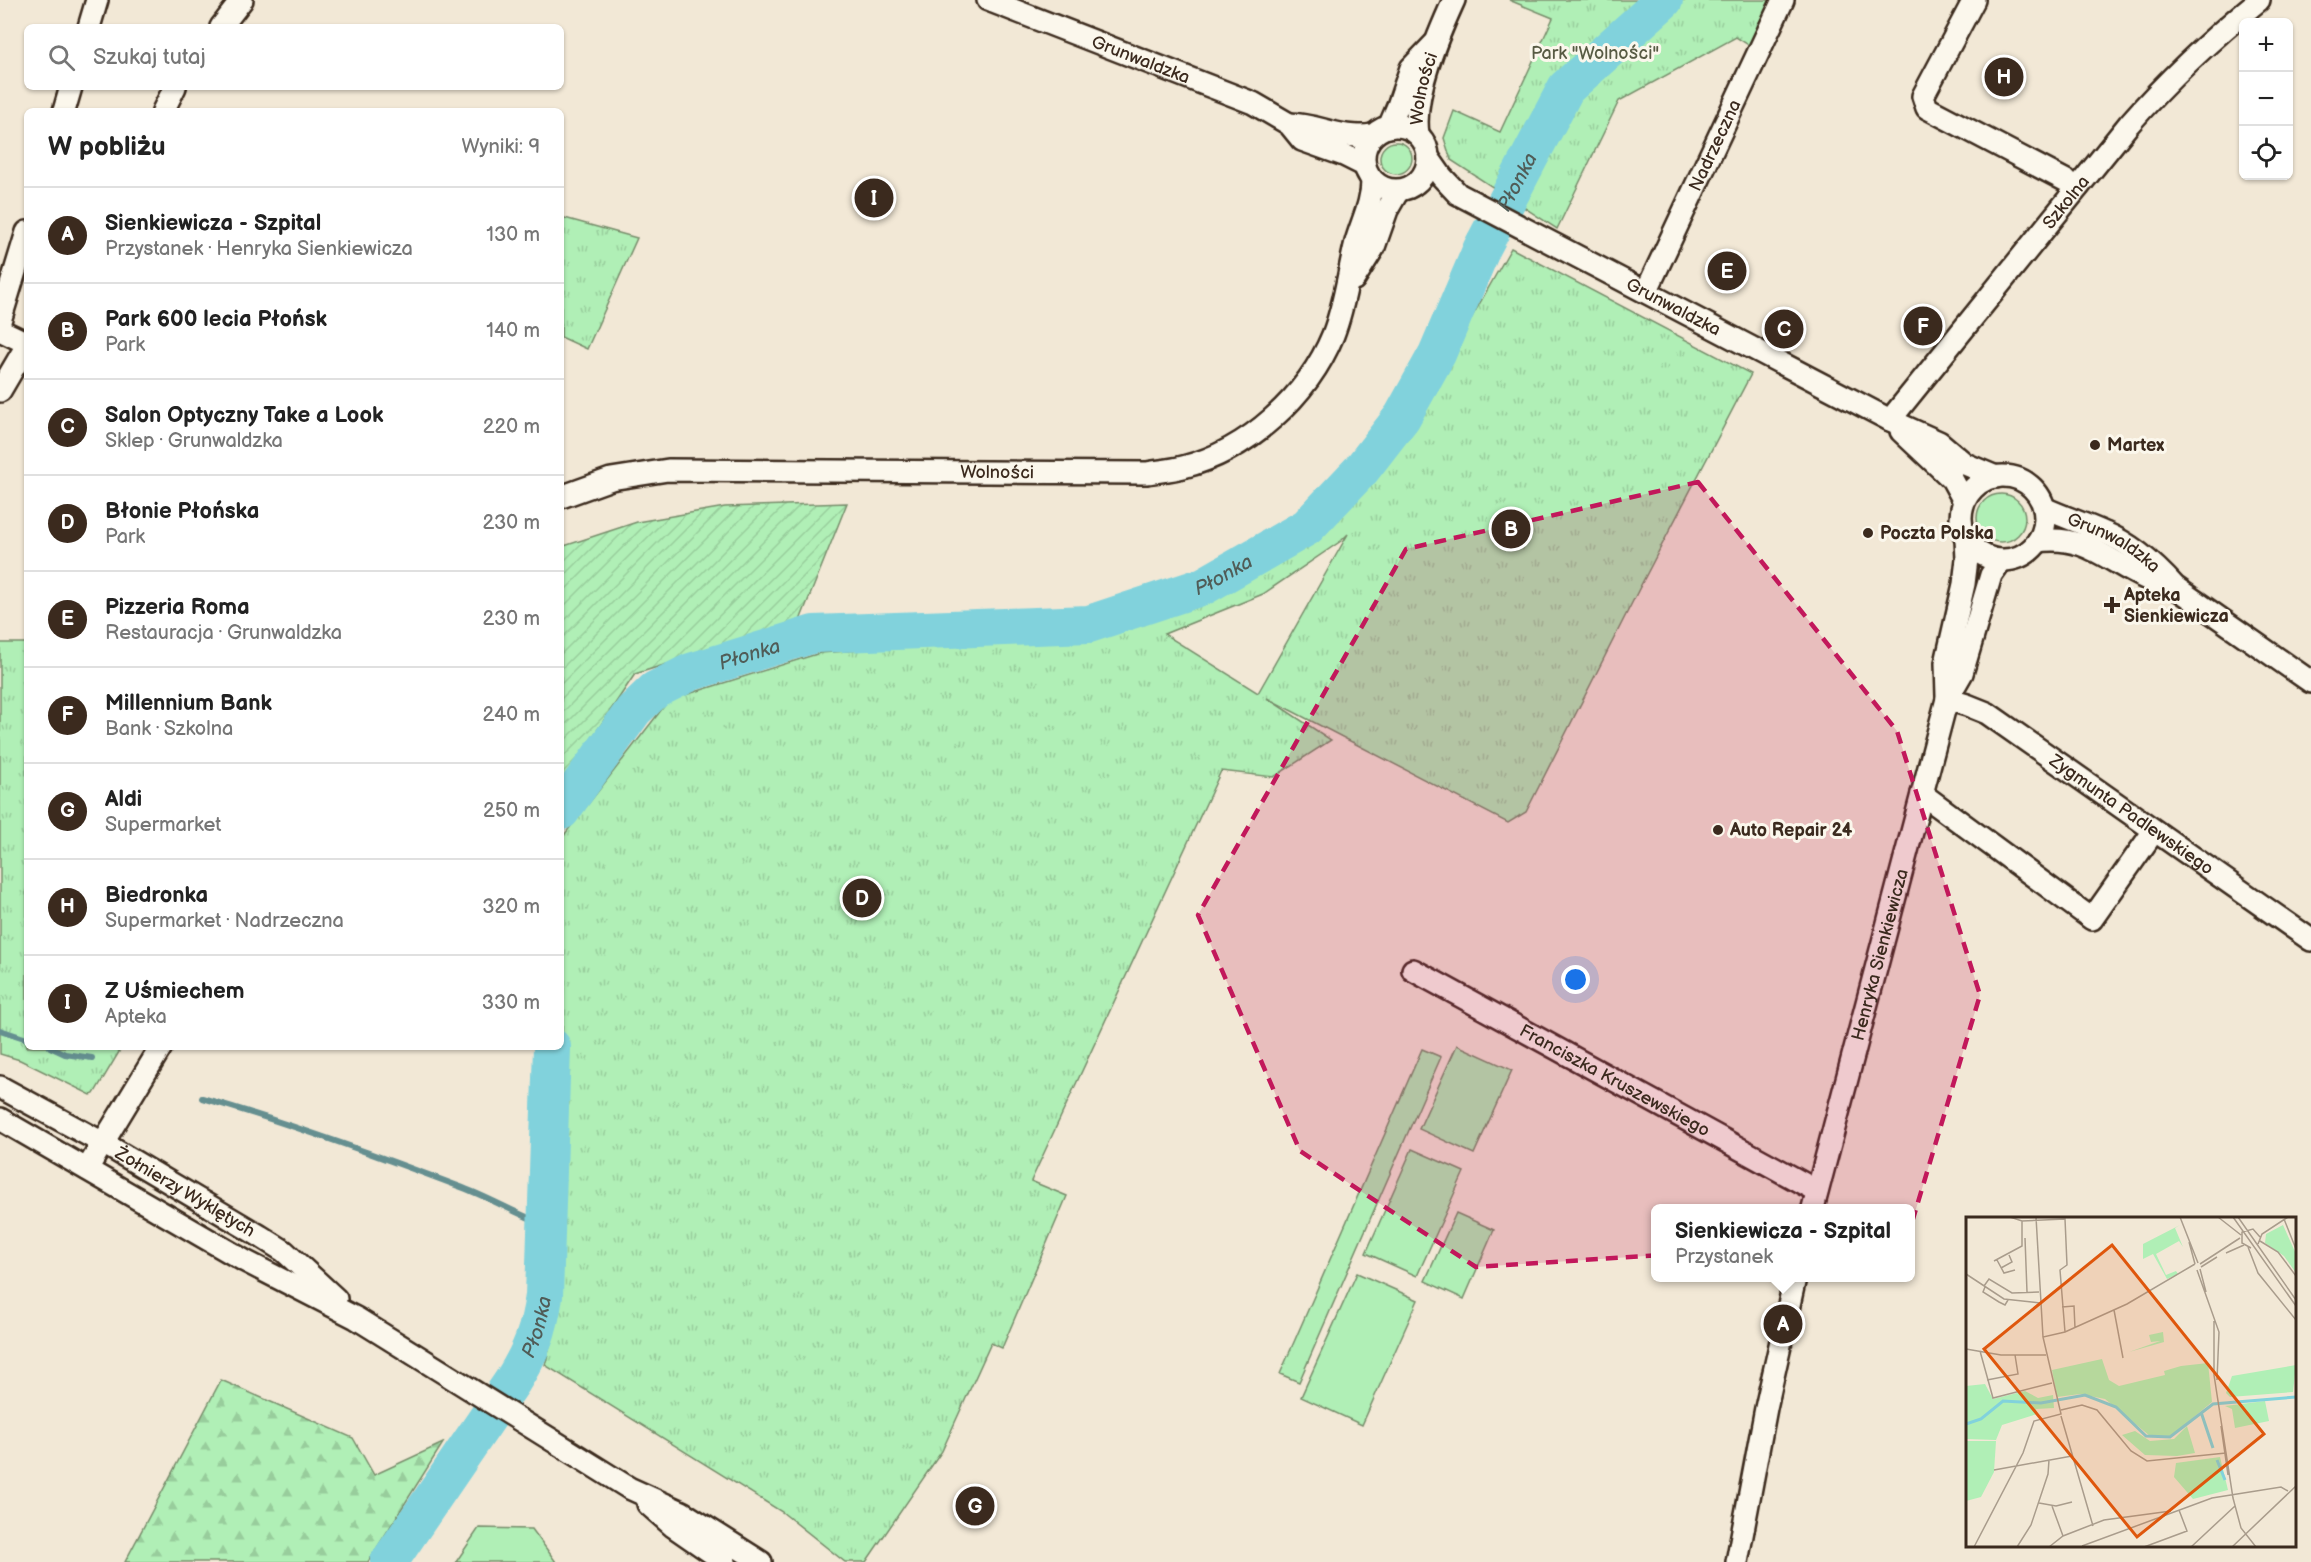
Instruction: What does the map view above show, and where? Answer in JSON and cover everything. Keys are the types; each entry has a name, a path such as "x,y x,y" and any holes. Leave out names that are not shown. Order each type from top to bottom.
{"street":[{"path":"90,24 97,0"},
{"path":"223,24 242,0"},
{"name":"Grunwaldzka","path":"989,0 1253,103 1289,124 1302,140 1344,154 1368,173"},
{"name":"Wolności","path":"1418,134 1417,110 1434,43 1454,0"},
{"name":"Nadrzeczna","path":"1646,292 1783,0"},
{"path":"1974,0 1923,96 1927,108 2078,187"},
{"name":"Szkolna","path":"1890,420 2165,83 2203,46 2259,0"},
{"name":"Wolności","path":"1381,131 1398,106 1412,68 1434,43"},
{"path":"65,108 70,90"},
{"path":"164,108 174,90"},
{"name":"Grunwaldzka","path":"1289,124 1311,126 1350,137 1381,131"},
{"path":"1404,127 1418,134 1427,148 1428,157 1424,175 1405,189 1384,189 1368,173 1364,154 1367,144 1381,131 1404,127"},
{"name":"Grunwaldzka","path":"1428,157 1458,194"},
{"name":"Wolności","path":"564,496 611,479 668,470 1147,473 1185,467 1225,450 1255,433 1283,409 1306,382 1323,356 1333,335 1348,290 1356,242 1369,204 1368,173"},
{"name":"Grunwaldzka","path":"1405,189 1426,188 1458,194 1890,420 1939,442 1965,464 1996,477"},
{"name":"Wolności","path":"1348,290 1374,247 1387,210 1405,189"},
{"path":"0,321 24,242"},
{"path":"0,330 24,342"},
{"path":"0,392 24,349"},
{"name":"Grunwaldzka","path":"1890,420 1952,479 1964,501"},
{"path":"2008,476 2026,483 2039,496 2044,508 2045,525 2038,542 2016,559 2001,561 1981,555 1966,540 1961,521 1964,501 1977,485 1996,477 2008,476"},
{"name":"Grunwaldzka","path":"2044,508 2106,533 2130,546 2175,587 2311,682"},
{"name":"Grunwaldzka","path":"2038,542 2053,539 2077,542 2148,579 2175,587"},
{"name":"Henryka Sienkiewicza","path":"1947,699 1946,663 1964,584 1967,558 1966,540"},
{"name":"Henryka Sienkiewicza","path":"1815,1200 1947,699 1962,673 1991,575 2001,561"},
{"name":"Zygmunta Padlewskiego","path":"1947,699 1987,713 2311,940"},
{"path":"1922,794 2092,919 2154,831"},
{"name":"Franciszka Kruszewskiego","path":"1413,970 1815,1200"},
{"path":"87,1169 159,1050"},
{"name":"Żołnierzy Wyklętych","path":"0,1087 103,1143 284,1251 356,1318"},
{"name":"Żołnierzy Wyklętych","path":"0,1119 245,1261 356,1318 629,1488"},
{"path":"1737,1562 1766,1408 1794,1282"},
{"path":"629,1488 673,1526 725,1562"},
{"path":"629,1488 692,1518 761,1562"}],"highlighted area":[{"path":"1698,482 1897,731 1980,995 1907,1239 1476,1267 1300,1151 1198,915 1406,549"}],"green space":[{"name":"Park \"Wolności\"","path":"1509,0 1772,0 1750,46 1736,37 1619,101 1557,229 1451,160 1444,138 1454,111 1500,132 1553,18"},
{"path":"1396,142 1407,147 1412,158 1407,169 1396,174 1385,169 1380,158 1385,147"},
{"path":"564,218 637,238 587,349 564,338"},
{"path":"1511,248 1751,374 1526,812 1508,823 1267,698 1331,740 1274,777 1221,771 1031,1181 1067,1196 1002,1348 991,1343 942,1451 866,1562 845,1562 782,1512 545,1365 552,1339 562,1050 564,1050 564,835 669,700 820,653 1092,633 1208,593 1312,535 1402,441","holes":["1348,534 1258,693 1164,634 1263,594"]},
{"path":"1996,494 2006,494 2018,501 2025,513 2025,523 2018,535 2006,542 1996,542 1981,531 1977,523 1977,513 1988,498"},
{"path":"847,503 799,623 635,674 564,780 564,546 637,522 725,507"},
{"path":"0,643 24,643 24,1050 120,1050 94,1094 91,1095 20,1060 0,1054"},
{"path":"1457,1045 1512,1070 1474,1154 1419,1129"},
{"path":"1422,1049 1441,1057 1299,1382 1280,1374"},
{"path":"1412,1149 1464,1172 1417,1276 1366,1253"},
{"path":"1456,1213 1494,1230 1464,1299 1425,1281"},
{"path":"1357,1273 1418,1300 1362,1425 1301,1397"},
{"path":"221,1380 353,1438 374,1475 443,1443 368,1562 125,1562"},
{"path":"479,1528 532,1529 556,1562 456,1562"}],"waterway":[{"name":"Płonka","path":"564,807 634,710 655,690 691,672 814,634 1089,624 1204,586 1307,527 1361,470 1402,417 1437,354 1482,248 1566,88 1664,0"},
{"path":"0,1030 24,1038"},
{"path":"56,1050 65,1054 92,1058"},
{"name":"Płonka","path":"389,1562 512,1382 537,1331 544,1296 552,1050"},
{"path":"202,1098 299,1128 395,1162 469,1190 546,1225"}],"place":[{"name":"Biedronka","path":"2004,77"},
{"name":"Z Uśmiechem","path":"874,198"},
{"name":"Pizzeria Roma","path":"1727,271"},
{"name":"Millennium Bank","path":"1923,326"},
{"name":"Salon Optyczny Take a Look","path":"1784,329"},
{"name":"Martex","path":"2095,445"},
{"name":"Park 600 lecia Płońsk","path":"1511,529"},
{"name":"Poczta Polska","path":"1868,533"},
{"name":"Apteka Sienkiewicza","path":"2112,605"},
{"name":"Auto Repair 24","path":"1718,830"},
{"name":"Błonie Płońska","path":"862,898"},
{"name":"Sienkiewicza - Szpital","path":"1783,1324"},
{"name":"Aldi","path":"975,1506"}]}
